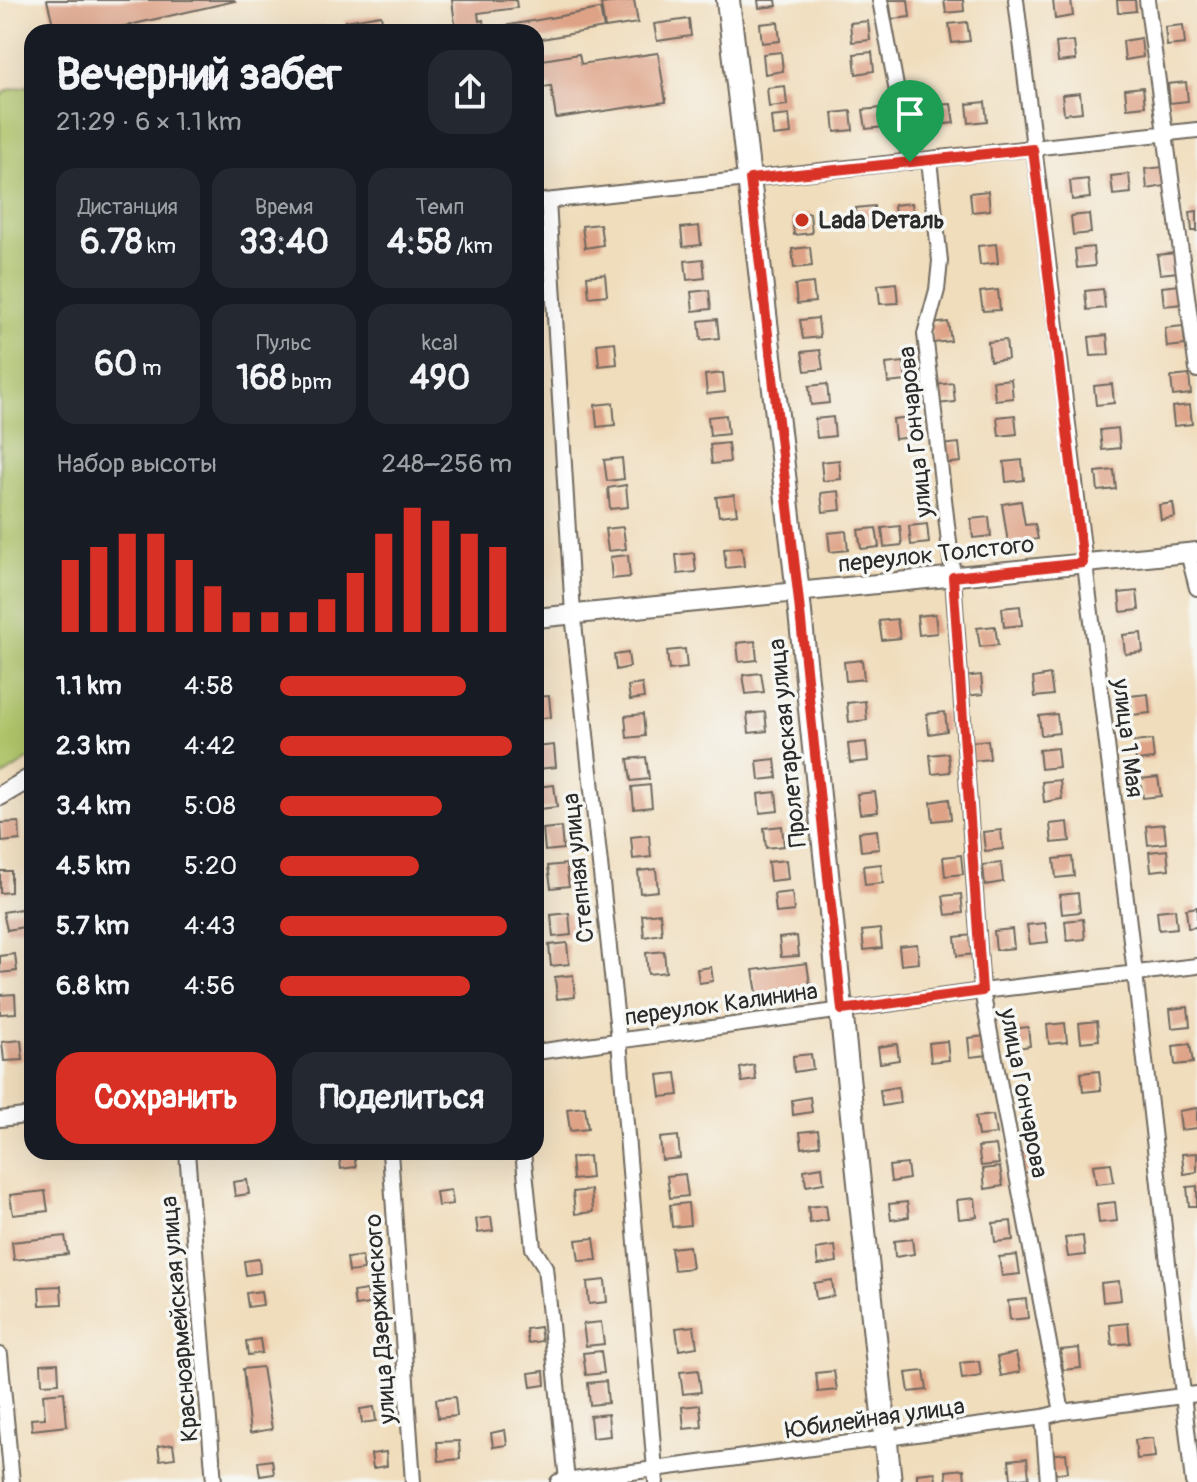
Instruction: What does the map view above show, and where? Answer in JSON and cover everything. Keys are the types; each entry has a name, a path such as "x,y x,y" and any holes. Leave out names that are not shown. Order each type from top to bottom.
{"main road":[{"name":"Пролетарская улица","path":"728,0 798,593 890,1482"}],"street":[{"path":"880,0 910,162"},
{"name":"улица 1 Мая","path":"1016,0 1083,563 1189,1395 1193,1482"},
{"path":"1147,0 1197,370"},
{"path":"544,202 1197,130"},
{"name":"улица Гончарова","path":"929,160 940,261 937,290 925,334 953,577 982,991 1062,1412"},
{"name":"Степная улица","path":"544,229 573,614 619,1040 656,1476"},
{"path":"1192,553 1197,588"},
{"name":"переулок Толстого","path":"544,617 1192,553"},
{"path":"0,796 24,782"},
{"name":"переулок Калинина","path":"544,1051 982,991 1197,966"},
{"path":"0,1119 24,1116"},
{"name":"Красноармейская улица","path":"188,1160 214,1482"},
{"name":"улица Дзержинского","path":"391,1160 413,1482"},
{"path":"524,1160 533,1248 545,1267 567,1481"},
{"path":"0,1355 12,1482"},
{"name":"Юбилейная улица","path":"558,1482 656,1476 886,1438 1189,1395"},
{"path":"1043,1417 1048,1482"}],"green space":[{"path":"24,87 24,762 0,778 0,97 8,90"}],"building":[{"path":"47,0 235,1 134,24 53,24"},
{"path":"452,0 516,0 517,8 478,13 479,21 483,20 484,24 455,24"},
{"path":"634,0 638,23 605,28 601,4"},
{"path":"758,0 776,0 777,6 759,8"},
{"path":"889,0 908,0 910,17 892,19"},
{"path":"944,0 963,0 964,11 946,13"},
{"path":"1053,0 1071,0 1073,16 1055,19"},
{"path":"1117,0 1135,0 1136,11 1118,13"},
{"path":"600,9 604,28 544,39 544,24 515,24"},
{"path":"381,15 383,24 346,24 345,21"},
{"path":"689,19 691,36 657,41 654,24"},
{"path":"868,21 870,40 852,42 850,23"},
{"path":"778,22 780,41 762,43 760,24"},
{"path":"967,22 970,41 952,43 949,24"},
{"path":"1183,25 1185,44 1167,46 1165,27"},
{"path":"1141,38 1143,57 1125,60 1123,41"},
{"path":"1074,41 1076,60 1058,62 1056,43"},
{"path":"781,52 783,71 765,74 763,54"},
{"path":"872,52 874,71 856,74 854,54"},
{"path":"658,53 666,102 556,118 551,86 544,87 544,60 579,54 581,64"},
{"path":"1186,82 1188,101 1170,103 1168,84"},
{"path":"785,86 787,105 769,107 767,88"},
{"path":"1143,87 1145,106 1127,108 1125,89"},
{"path":"1080,93 1082,112 1064,114 1062,95"},
{"path":"985,102 987,121 969,123 967,104"},
{"path":"923,103 925,122 907,124 905,105"},
{"path":"951,104 954,123 936,125 933,105"},
{"path":"881,108 884,127 866,129 863,110"},
{"path":"851,111 853,130 835,132 833,113"},
{"path":"789,115 791,134 773,136 771,117"},
{"path":"1163,167 1165,186 1147,189 1145,169"},
{"path":"1129,174 1131,193 1113,195 1111,176"},
{"path":"1088,179 1090,198 1072,200 1070,181"},
{"path":"988,191 990,210 972,212 970,193"},
{"path":"912,203 914,222 896,225 894,205"},
{"path":"874,206 876,225 858,227 856,208"},
{"path":"1197,211 1197,231 1192,231 1190,212"},
{"path":"810,213 812,233 794,235 792,216"},
{"path":"1089,214 1091,233 1073,235 1071,216"},
{"path":"600,224 603,245 585,248 582,226"},
{"path":"699,226 701,245 683,247 681,228"},
{"path":"996,244 998,263 980,265 978,246"},
{"path":"810,247 812,266 794,268 792,249"},
{"path":"1093,247 1095,266 1077,268 1075,249"},
{"path":"1175,253 1178,272 1160,274 1157,255"},
{"path":"703,259 705,278 687,280 685,261"},
{"path":"605,274 607,295 589,297 587,276"},
{"path":"813,283 815,302 797,304 795,285"},
{"path":"896,283 898,303 880,304 878,285"},
{"path":"1180,285 1182,304 1164,306 1162,287"},
{"path":"1103,289 1105,308 1087,310 1085,291"},
{"path":"709,290 711,309 693,311 691,292"},
{"path":"998,290 1000,310 983,311 980,292"},
{"path":"818,318 820,337 803,339 800,320"},
{"path":"717,319 719,338 701,340 699,321"},
{"path":"948,322 951,341 933,343 930,324"},
{"path":"1183,326 1185,345 1167,347 1165,328"},
{"path":"1107,335 1109,355 1091,356 1089,337"},
{"path":"1006,340 1008,359 990,361 988,342"},
{"path":"615,342 617,364 599,366 597,344"},
{"path":"820,350 823,369 805,371 802,352"},
{"path":"904,362 906,381 888,383 886,364"},
{"path":"723,373 725,392 707,394 705,375"},
{"path":"1189,375 1191,394 1173,396 1171,377"},
{"path":"1011,379 1013,398 995,400 993,381"},
{"path":"953,383 955,402 937,404 935,385"},
{"path":"827,384 829,403 811,405 809,386"},
{"path":"1112,384 1114,403 1096,405 1094,386"},
{"path":"613,403 615,425 597,427 595,405"},
{"path":"1190,405 1192,424 1174,426 1172,407"},
{"path":"726,415 728,434 710,436 708,417"},
{"path":"1015,415 1017,434 999,436 997,417"},
{"path":"833,417 835,436 817,438 815,419"},
{"path":"911,417 913,437 895,439 893,419"},
{"path":"1118,428 1120,448 1102,450 1100,430"},
{"path":"728,443 730,462 712,464 710,445"},
{"path":"959,443 961,462 943,464 941,445"},
{"path":"622,458 624,479 607,481 604,460"},
{"path":"839,460 841,479 823,481 821,462"},
{"path":"1022,460 1024,480 1006,482 1004,462"},
{"path":"1114,470 1116,489 1098,491 1096,472"},
{"path":"626,485 628,507 610,509 608,488"},
{"path":"839,491 841,510 823,512 821,493"},
{"path":"734,495 737,514 719,516 716,497"},
{"path":"1021,501 1025,525 1035,524 1038,539 1008,543 1002,504"},
{"path":"1173,503 1175,517 1161,520 1159,505"},
{"path":"989,517 991,536 973,538 971,519"},
{"path":"927,524 929,543 911,545 909,526"},
{"path":"900,526 902,545 884,547 882,528"},
{"path":"623,527 626,549 608,551 605,529"},
{"path":"876,528 879,547 861,549 858,530"},
{"path":"846,531 848,550 830,552 828,533"},
{"path":"742,547 744,566 726,568 724,549"},
{"path":"694,553 696,572 678,574 676,555"},
{"path":"628,555 630,577 612,579 610,557"},
{"path":"1137,591 1139,610 1121,612 1119,593"},
{"path":"1020,606 1022,625 1004,627 1002,608"},
{"path":"935,614 937,633 919,635 917,616"},
{"path":"897,619 900,638 882,640 879,621"},
{"path":"995,626 998,645 980,647 977,628"},
{"path":"1141,633 1143,652 1125,654 1123,635"},
{"path":"755,641 757,660 739,662 737,643"},
{"path":"685,649 687,668 669,670 667,651"},
{"path":"628,653 630,667 616,670 614,655"},
{"path":"862,660 864,679 846,681 844,662"},
{"path":"761,673 764,692 746,694 743,675"},
{"path":"981,675 983,694 965,696 963,677"},
{"path":"1050,675 1053,695 1035,697 1033,678"},
{"path":"642,684 644,698 630,700 628,686"},
{"path":"1148,694 1150,713 1132,715 1130,696"},
{"path":"544,696 549,696 551,717 544,718"},
{"path":"865,701 867,720 849,722 847,703"},
{"path":"765,712 767,731 749,733 747,714"},
{"path":"945,712 947,731 929,734 927,714"},
{"path":"643,714 645,736 627,738 625,716"},
{"path":"1057,714 1059,733 1041,735 1039,716"},
{"path":"988,740 990,759 972,761 970,742"},
{"path":"1152,740 1154,759 1136,761 1134,742"},
{"path":"866,742 868,761 850,763 848,744"},
{"path":"554,745 556,767 544,768 544,746"},
{"path":"1057,748 1059,767 1041,769 1039,750"},
{"path":"948,753 950,772 932,774 930,755"},
{"path":"646,757 649,779 631,781 628,759"},
{"path":"775,759 777,778 759,780 757,761"},
{"path":"1158,777 1161,796 1143,798 1140,779"},
{"path":"1060,780 1062,799 1044,802 1042,782"},
{"path":"554,785 557,807 544,808 544,786"},
{"path":"650,785 652,807 634,809 632,787"},
{"path":"776,792 778,811 760,813 758,794"},
{"path":"875,792 878,812 860,814 857,794"},
{"path":"949,799 951,819 933,821 931,802"},
{"path":"19,822 20,840 2,842 1,823"},
{"path":"1068,822 1070,841 1052,843 1050,824"},
{"path":"1164,824 1166,843 1148,845 1146,826"},
{"path":"782,826 784,846 766,848 764,828"},
{"path":"561,827 563,849 545,851 544,829"},
{"path":"877,830 879,849 861,851 859,832"},
{"path":"1001,830 1003,849 985,851 983,832"},
{"path":"649,835 651,857 633,859 631,837"},
{"path":"1167,850 1169,869 1151,871 1149,852"},
{"path":"961,855 963,874 945,876 943,857"},
{"path":"1072,857 1074,876 1056,878 1054,859"},
{"path":"786,860 788,879 770,881 768,862"},
{"path":"1001,863 1003,882 985,885 983,865"},
{"path":"566,864 569,886 551,888 548,866"},
{"path":"881,864 883,883 865,885 863,866"},
{"path":"656,869 658,891 640,893 638,871"},
{"path":"0,871 11,871 11,892 0,893"},
{"path":"792,892 794,911 776,913 774,894"},
{"path":"1078,893 1080,912 1062,914 1060,895"},
{"path":"961,894 963,913 946,915 943,896"},
{"path":"1197,907 1197,927 1188,928 1186,909"},
{"path":"21,909 24,927 7,930 3,912"},
{"path":"1175,909 1177,928 1159,930 1157,911"},
{"path":"569,913 571,935 553,937 551,915"},
{"path":"660,913 662,934 644,937 642,915"},
{"path":"1083,919 1085,939 1067,941 1065,921"},
{"path":"1045,923 1048,942 1030,944 1027,925"},
{"path":"880,929 882,948 864,950 862,931"},
{"path":"1012,929 1014,948 996,950 994,931"},
{"path":"973,935 975,954 957,956 955,937"},
{"path":"797,936 799,956 781,957 779,938"},
{"path":"567,943 569,964 551,966 549,945"},
{"path":"917,944 919,963 901,965 899,946"},
{"path":"664,951 666,972 648,974 646,953"},
{"path":"15,954 17,971 0,973 0,956"},
{"path":"807,963 811,992 758,999 753,970"},
{"path":"711,967 713,981 699,983 697,969"},
{"path":"573,975 575,997 557,999 555,977"},
{"path":"15,994 16,1013 0,1014 0,995"},
{"path":"1188,1007 1190,1026 1172,1028 1170,1009"},
{"path":"1097,1021 1099,1040 1081,1042 1079,1023"},
{"path":"1065,1023 1067,1042 1049,1044 1047,1025"},
{"path":"1028,1027 1030,1046 1012,1049 1010,1029"},
{"path":"986,1036 988,1055 970,1057 968,1038"},
{"path":"21,1040 23,1060 4,1061 2,1042"},
{"path":"947,1041 949,1060 931,1062 929,1043"},
{"path":"897,1044 899,1060 880,1063 878,1047"},
{"path":"1190,1044 1193,1063 1175,1065 1173,1046"},
{"path":"811,1054 813,1069 794,1072 793,1056"},
{"path":"754,1065 756,1080 742,1082 740,1068"},
{"path":"1099,1071 1101,1090 1083,1092 1081,1073"},
{"path":"676,1073 679,1095 661,1097 658,1075"},
{"path":"898,1087 900,1103 882,1106 880,1090"},
{"path":"810,1097 812,1112 793,1115 792,1100"},
{"path":"585,1107 588,1129 570,1131 567,1109"},
{"path":"1197,1108 1197,1128 1181,1130 1179,1111"},
{"path":"993,1115 996,1134 978,1136 975,1117"},
{"path":"818,1130 820,1145 802,1148 800,1132"},
{"path":"678,1136 680,1158 662,1160 660,1138"},
{"path":"996,1145 999,1164 981,1166 978,1147"},
{"path":"1037,1152 1039,1171 1021,1173 1019,1154"},
{"path":"1197,1153 1197,1172 1184,1174 1182,1154"},
{"path":"589,1156 591,1178 573,1180 571,1158"},
{"path":"340,1160 355,1160 356,1167 341,1169"},
{"path":"1111,1163 1114,1182 1096,1184 1093,1165"},
{"path":"907,1164 909,1179 891,1182 889,1166"},
{"path":"822,1167 824,1183 806,1186 804,1170"},
{"path":"1000,1167 1003,1186 985,1189 983,1169"},
{"path":"685,1174 688,1196 670,1198 667,1176"},
{"path":"247,1180 249,1194 235,1196 233,1182"},
{"path":"1197,1186 1197,1206 1189,1206 1187,1187"},
{"path":"451,1190 453,1204 438,1206 436,1192"},
{"path":"591,1190 593,1212 575,1214 573,1192"},
{"path":"45,1191 48,1211 13,1215 10,1195"},
{"path":"975,1198 977,1217 959,1219 957,1200"},
{"path":"907,1202 909,1217 891,1220 889,1204"},
{"path":"1115,1202 1117,1221 1099,1223 1097,1204"},
{"path":"688,1203 690,1225 672,1227 670,1205"},
{"path":"826,1205 828,1220 810,1223 808,1207"},
{"path":"491,1217 493,1231 478,1233 476,1219"},
{"path":"1011,1221 1013,1240 995,1242 993,1223"},
{"path":"65,1236 68,1254 14,1260 12,1242"},
{"path":"1083,1236 1085,1255 1068,1257 1065,1238"},
{"path":"594,1238 597,1260 579,1261 576,1240"},
{"path":"912,1239 914,1254 895,1257 894,1241"},
{"path":"689,1246 692,1268 674,1270 671,1248"},
{"path":"835,1246 837,1262 818,1265 816,1249"},
{"path":"1017,1255 1020,1274 1002,1276 999,1257"},
{"path":"362,1256 364,1270 349,1272 347,1258"},
{"path":"259,1259 260,1273 246,1275 244,1261"},
{"path":"605,1280 607,1302 589,1304 587,1282"},
{"path":"832,1280 834,1296 816,1299 814,1283"},
{"path":"1119,1281 1121,1300 1103,1302 1101,1283"},
{"path":"61,1286 62,1304 40,1305 39,1287"},
{"path":"367,1290 369,1304 355,1306 353,1292"},
{"path":"261,1291 263,1305 248,1307 246,1293"},
{"path":"1026,1299 1028,1318 1010,1320 1008,1301"},
{"path":"601,1322 604,1344 586,1346 583,1324"},
{"path":"1128,1323 1130,1343 1112,1345 1110,1325"},
{"path":"694,1326 697,1347 679,1350 676,1328"},
{"path":"540,1327 542,1341 528,1343 526,1329"},
{"path":"260,1339 262,1353 248,1355 246,1341"},
{"path":"1079,1348 1081,1368 1063,1370 1061,1350"},
{"path":"601,1351 604,1373 586,1375 583,1353"},
{"path":"1016,1353 1020,1372 1001,1376 997,1357"},
{"path":"979,1361 981,1376 962,1379 960,1363"},
{"path":"58,1363 59,1383 42,1384 41,1364"},
{"path":"262,1367 272,1429 250,1433 243,1369"},
{"path":"698,1370 701,1392 683,1394 680,1372"},
{"path":"544,1371 545,1385 531,1387 529,1373"},
{"path":"834,1371 837,1390 818,1392 816,1373"},
{"path":"924,1371 927,1390 909,1392 906,1373"},
{"path":"606,1381 608,1403 590,1405 588,1383"},
{"path":"64,1392 67,1426 32,1430 31,1419 45,1418 43,1394"},
{"path":"455,1397 457,1416 438,1418 436,1399"},
{"path":"700,1405 702,1427 684,1429 682,1407"},
{"path":"374,1407 376,1421 362,1423 360,1409"},
{"path":"608,1414 610,1436 592,1438 590,1416"},
{"path":"505,1430 507,1445 493,1447 491,1433"},
{"path":"1153,1438 1155,1457 1137,1459 1135,1440"},
{"path":"459,1441 460,1459 439,1461 437,1442"},
{"path":"173,1444 175,1458 160,1460 158,1446"},
{"path":"386,1452 387,1466 373,1468 371,1454"},
{"path":"1066,1453 1068,1472 1050,1474 1048,1455"},
{"path":"1027,1458 1029,1477 1011,1479 1009,1460"},
{"path":"272,1460 274,1474 260,1476 258,1462"},
{"path":"964,1469 965,1482 947,1482 946,1471"},
{"path":"935,1472 936,1482 917,1482 917,1474"}],"place":[{"name":"Lada Dеталь","path":"802,220"}],"route":[{"path":"1033,149 1083,563 953,577 982,991 842,1010 750,179 910,162 1033,149"}]}
